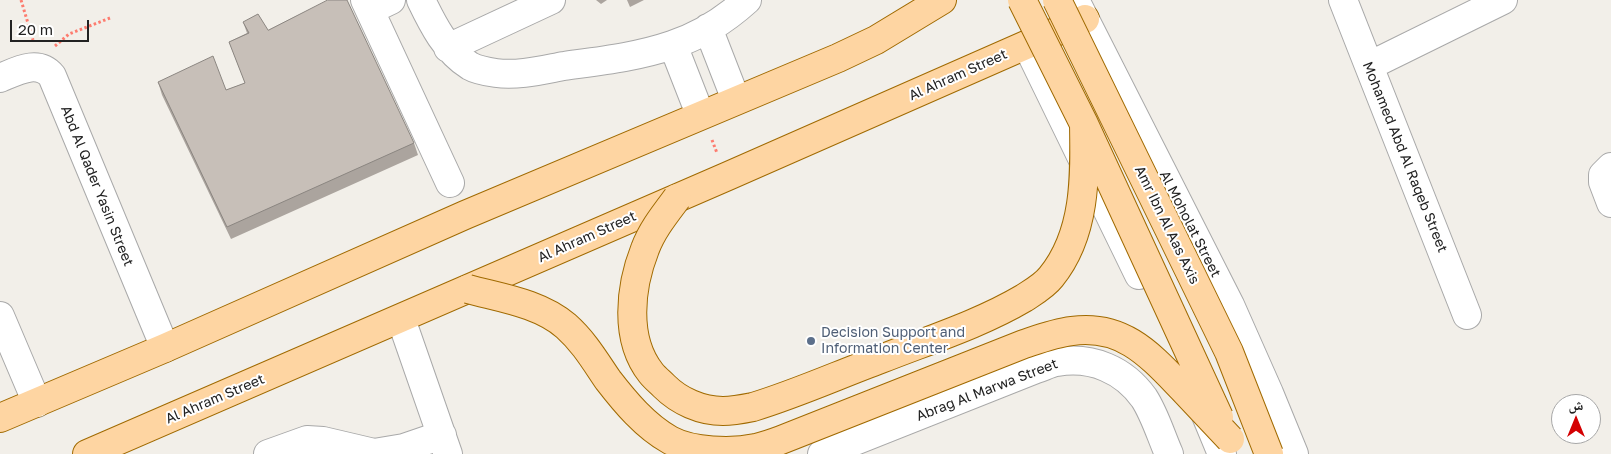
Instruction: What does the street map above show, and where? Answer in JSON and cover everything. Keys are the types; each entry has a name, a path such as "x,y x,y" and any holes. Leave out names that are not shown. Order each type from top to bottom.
{"main road":[{"path":"0,418 164,348 464,214 838,58 876,40 942,0"},
{"path":"1022,0 1084,124 1229,449"},
{"name":"Amr Ibn Al Aas Axis","path":"1057,0 1277,453"},
{"name":"Al Ahram Street","path":"87,454 1027,45 1080,10"},
{"path":"677,198 652,233 644,250 636,280 633,296 632,323 638,349 650,372 671,393 686,402 721,411 753,407 988,317 1034,292 1050,279 1061,263 1070,244 1080,213 1084,164 1084,124"},
{"path":"468,289 531,307 553,316 581,341 608,379 642,419 671,441 686,446 711,450 756,448 1024,344 1051,335 1074,331 1102,332 1124,338 1140,347 1154,359 1229,449"}],"street":[{"path":"421,0 433,25 448,48 471,67 495,73 520,73 632,55 673,45 708,28 747,0"},
{"path":"448,48 550,0"},
{"name":"Mohamed Abd Al Raqeb Street","path":"1343,0 1467,315"},
{"path":"1369,66 1503,0"},
{"path":"375,3 450,183"},
{"name":"Al Moholat Street","path":"1080,10 1230,305 1269,393 1277,453"},
{"path":"708,28 736,100"},
{"path":"673,45 700,114"},
{"path":"1027,45 1190,378 1229,449"},
{"path":"0,78 33,67 40,68"},
{"name":"Abd Al Qader Yasin Street","path":"40,68 48,71 52,76 164,348"},
{"path":"1607,171 1603,182 1611,203"},
{"path":"0,316 37,402"},
{"path":"268,454 307,440 323,441 375,453 404,448 445,445 401,318"},
{"name":"Abrag Al Marwa Street","path":"822,454 1050,364 1082,360 1106,366 1128,380 1144,399 1154,417 1169,454"}],"path":[{"path":"21,0 40,68"},
{"path":"40,68 52,49 69,34 110,18"},
{"path":"700,114 728,176"}],"building":[{"path":"328,0 347,0 414,143 227,227 158,82 213,56 226,90 245,83 229,42 249,33 243,22 258,14 268,30"}],"place":[{"name":"Decision Support and Information Center","path":"811,341"}]}
